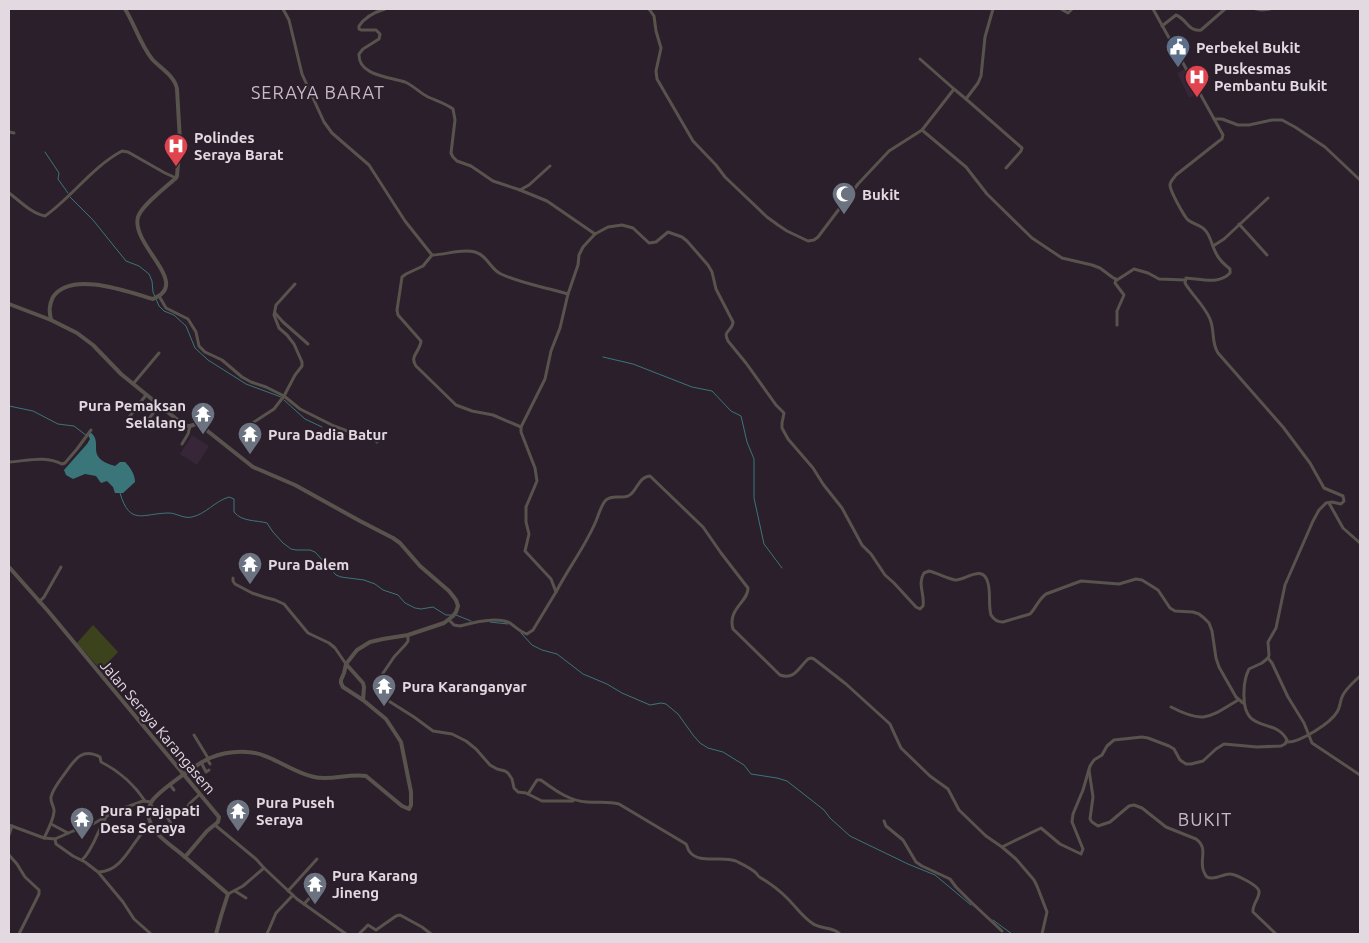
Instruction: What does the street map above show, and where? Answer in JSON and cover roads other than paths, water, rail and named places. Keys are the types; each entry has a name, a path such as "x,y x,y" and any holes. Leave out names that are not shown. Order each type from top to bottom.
{"street":[{"path":"51,320 50,305 57,293 63,288 87,284 115,288 153,300 164,293 166,286 165,277 140,233 138,220 144,208 176,178 180,141 179,104 176,84 147,52 125,9"},
{"path":"283,9 289,20 302,74 326,126 369,165 405,221 432,255"},
{"path":"385,9 373,14 359,25 358,28 376,30 380,36 360,51 358,56 367,69 376,74 407,83 427,97 451,107 454,111 455,120 452,149 453,157 457,161 471,166 493,181 547,201 595,234"},
{"path":"649,9 654,16 661,48 656,71 657,79 693,141 731,184 768,217 787,231 806,240 814,240 818,237 855,188 889,151 922,130 954,89"},
{"path":"966,99 981,76 984,42 993,9"},
{"path":"1061,9 1068,13 1072,9"},
{"path":"922,130 966,167 987,194 1032,238 1062,258 1100,268 1116,279 1120,279 1134,269 1159,279 1215,280 1229,276 1230,269 1219,260 1207,232 1204,228 1191,222 1186,217 1170,185 1176,176 1222,139 1222,133 1153,9"},
{"path":"1162,26 1176,15 1181,17 1190,28 1201,30 1225,9"},
{"path":"1256,9 1270,9"},
{"path":"920,59 1022,148 1006,168"},
{"path":"1214,119 1222,119 1238,125 1282,120 1325,147 1360,180"},
{"path":"9,132 14,133"},
{"path":"9,193 43,216 48,214 73,192 88,176 122,151 128,152 176,178"},
{"path":"520,190 534,181 550,166"},
{"path":"1213,246 1224,239 1268,198"},
{"path":"1240,224 1267,255"},
{"path":"556,592 551,579 524,551 529,534 526,522 526,507 537,481 535,468 521,432 521,427 545,379 551,351 560,328 580,252 595,234 608,227 626,225 633,228 646,242 656,242 668,232 682,237 708,264 716,289 733,322 733,325 726,334 726,338 784,413 782,428 788,440 813,468 842,508 862,545 871,554 885,575 916,607 920,609 923,606 924,598 920,582 924,572 929,571 956,580 980,574 988,582 991,615 1000,622 1030,614 1046,594 1081,581 1119,584 1136,579 1142,580 1158,590 1170,608 1175,611 1193,612 1204,618 1212,631 1216,658 1224,678 1238,700 1243,703"},
{"path":"521,427 493,415 472,411 456,405 416,366 413,359 421,345 421,341 398,315 401,281 404,275 423,266 432,255 462,251 476,252 487,259 495,270 502,274 524,283 568,294"},
{"path":"1116,279 1115,283 1124,295 1117,311 1117,325"},
{"path":"1185,280 1186,285 1210,318 1214,345 1218,353 1296,444 1310,463 1324,488 1344,497 1344,501 1341,504 1326,503 1313,520 1285,585 1276,628 1268,642 1268,658 1246,674 1243,703 1245,711 1254,721 1280,732 1285,736 1286,742"},
{"path":"248,426 274,410 302,364 294,344 277,325 274,310 276,305 295,284"},
{"path":"159,296 166,308 188,319 196,332 199,346 205,352 222,360 251,382 284,396 305,412 348,432 358,435 371,435 377,442"},
{"path":"9,304 62,325 88,341 121,374 185,426 200,425 253,467 295,484 393,538 400,543 420,566 449,591 458,606 453,616 438,626 408,635 370,642 357,650 346,664 340,680 343,687 363,700 386,720 401,742 411,792 411,805 409,809 402,806 366,776 320,778 301,773 261,754 245,752 229,752 201,762 157,795 150,804 149,819 160,836 228,894"},
{"path":"274,310 282,322 308,344"},
{"path":"41,316 50,311"},
{"path":"133,384 159,353"},
{"path":"128,420 146,394"},
{"path":"146,423 159,405"},
{"path":"182,444 190,426"},
{"path":"9,462 45,459 62,464 65,463 91,430"},
{"path":"449,620 454,625 460,626 494,620 504,621 510,623 523,634 533,630 588,538 604,502 614,496 626,498 632,494 641,480 646,476 650,476 703,527 721,554 748,588 748,593 733,616 733,629 780,675 791,677 808,659 814,659 846,684 890,724 901,748 930,776 948,789 959,810 986,836 1016,859 1034,880 1047,912 1042,934"},
{"path":"1329,502 1343,528 1360,543"},
{"name":"Jalan Seraya Karangasem","path":"9,567 219,817 215,825"},
{"path":"39,602 61,567"},
{"path":"233,578 235,584 284,604 308,633 335,648 363,683 363,700"},
{"path":"408,635 406,644 384,671 375,685 374,691 433,731 452,734 466,741 490,765 508,773 514,788 518,792 528,794 545,802 576,801 619,804 686,844 689,851 699,858 724,858 754,871 759,877 776,888 811,923 820,928 834,929 840,934"},
{"path":"1268,658 1304,723 1313,745 1360,775"},
{"path":"1002,847 1041,828 1060,844 1072,851 1082,853 1082,844 1072,822 1073,814 1083,790 1088,769 1092,762 1102,755 1107,746 1114,740 1138,737 1148,738 1174,749 1180,760 1186,764 1203,761 1224,744 1258,747 1281,746 1286,742 1298,740 1323,726 1336,714 1343,694 1360,676"},
{"path":"1171,707 1184,714 1201,717 1210,716 1238,700"},
{"path":"194,735 210,764"},
{"path":"44,838 55,811 51,802 54,789 74,760 91,753 100,756 101,762 120,773 145,800 167,817 172,825"},
{"path":"201,762 206,772 209,770"},
{"path":"1088,769 1093,802 1090,818 1092,822 1098,826 1105,824 1117,817 1129,806 1134,805 1142,808 1160,824 1196,839 1203,846 1202,866 1204,874 1214,878 1223,874 1233,874 1256,886 1259,892 1253,906 1253,912 1276,934"},
{"path":"528,794 537,780 541,780 560,794 576,801"},
{"path":"170,785 174,790"},
{"path":"184,812 200,794"},
{"path":"9,836 10,825 44,838 55,839 81,830 116,811 145,800"},
{"path":"82,860 90,850 106,816"},
{"path":"884,821 886,826 903,840 916,862 950,879 1002,931"},
{"path":"51,824 69,833"},
{"path":"98,872 106,872 114,867 152,824"},
{"path":"185,857 207,831 215,825 222,833 256,859 288,891 346,934"},
{"path":"55,839 56,844 98,872 123,902 134,919 151,934"},
{"path":"9,855 25,877 39,890 39,894 19,934"},
{"path":"288,891 317,859"},
{"path":"228,894 236,891 264,868"},
{"path":"304,904 318,889"},
{"path":"236,891 246,898"},
{"path":"216,934 228,894"},
{"path":"267,934 276,913 293,895"},
{"path":"359,934 368,925 376,930 400,915 431,934"}],"waterway":[{"path":"45,152 59,173 58,179 68,193"},
{"path":"70,197 93,220 126,261 139,266 149,274 153,292 159,306 164,311 174,315 186,326 195,348 208,360 246,384 281,397"},
{"path":"603,357 633,364 692,387 712,391 731,411 741,416 747,442 754,459 754,498 764,544 782,568"},
{"path":"284,400 305,419 322,427"},
{"path":"9,406 33,411 58,424 74,426 87,436"},
{"path":"120,493 128,510 138,516 169,513 192,517 229,497 234,499 234,512 241,518 267,523 283,543 291,549 315,552 336,575 375,584 383,590 398,595 405,603 415,608 433,607 446,615 452,615"},
{"path":"456,615 471,621"},
{"path":"490,622 508,624"},
{"path":"521,633 532,645 557,654 583,674 650,705 666,704 678,714 700,743 708,748 723,752 744,765 751,774 787,781 824,810 850,836 935,875 971,905"},
{"path":"993,920 1012,934"}],"place":[{"name":"Perbekel Bukit","path":"1178,68"},
{"name":"Puskesmas Pembantu Bukit","path":"1197,98"},
{"name":"Polindes Seraya Barat","path":"176,167"},
{"name":"Bukit","path":"844,215"},
{"name":"Pura Pemaksan Selalang","path":"203,435"},
{"name":"Pura Dadia Batur","path":"250,455"},
{"name":"Pura Dalem","path":"250,585"},
{"name":"Pura Karanganyar","path":"384,707"},
{"name":"Pura Puseh Seraya","path":"238,832"},
{"name":"Pura Prajapati Desa Seraya","path":"82,840"},
{"name":"Pura Karang Jineng","path":"315,905"}],"district":[{"name":"SERAYA BARAT","path":"318,92"},
{"name":"BUKIT","path":"1205,819"}]}
